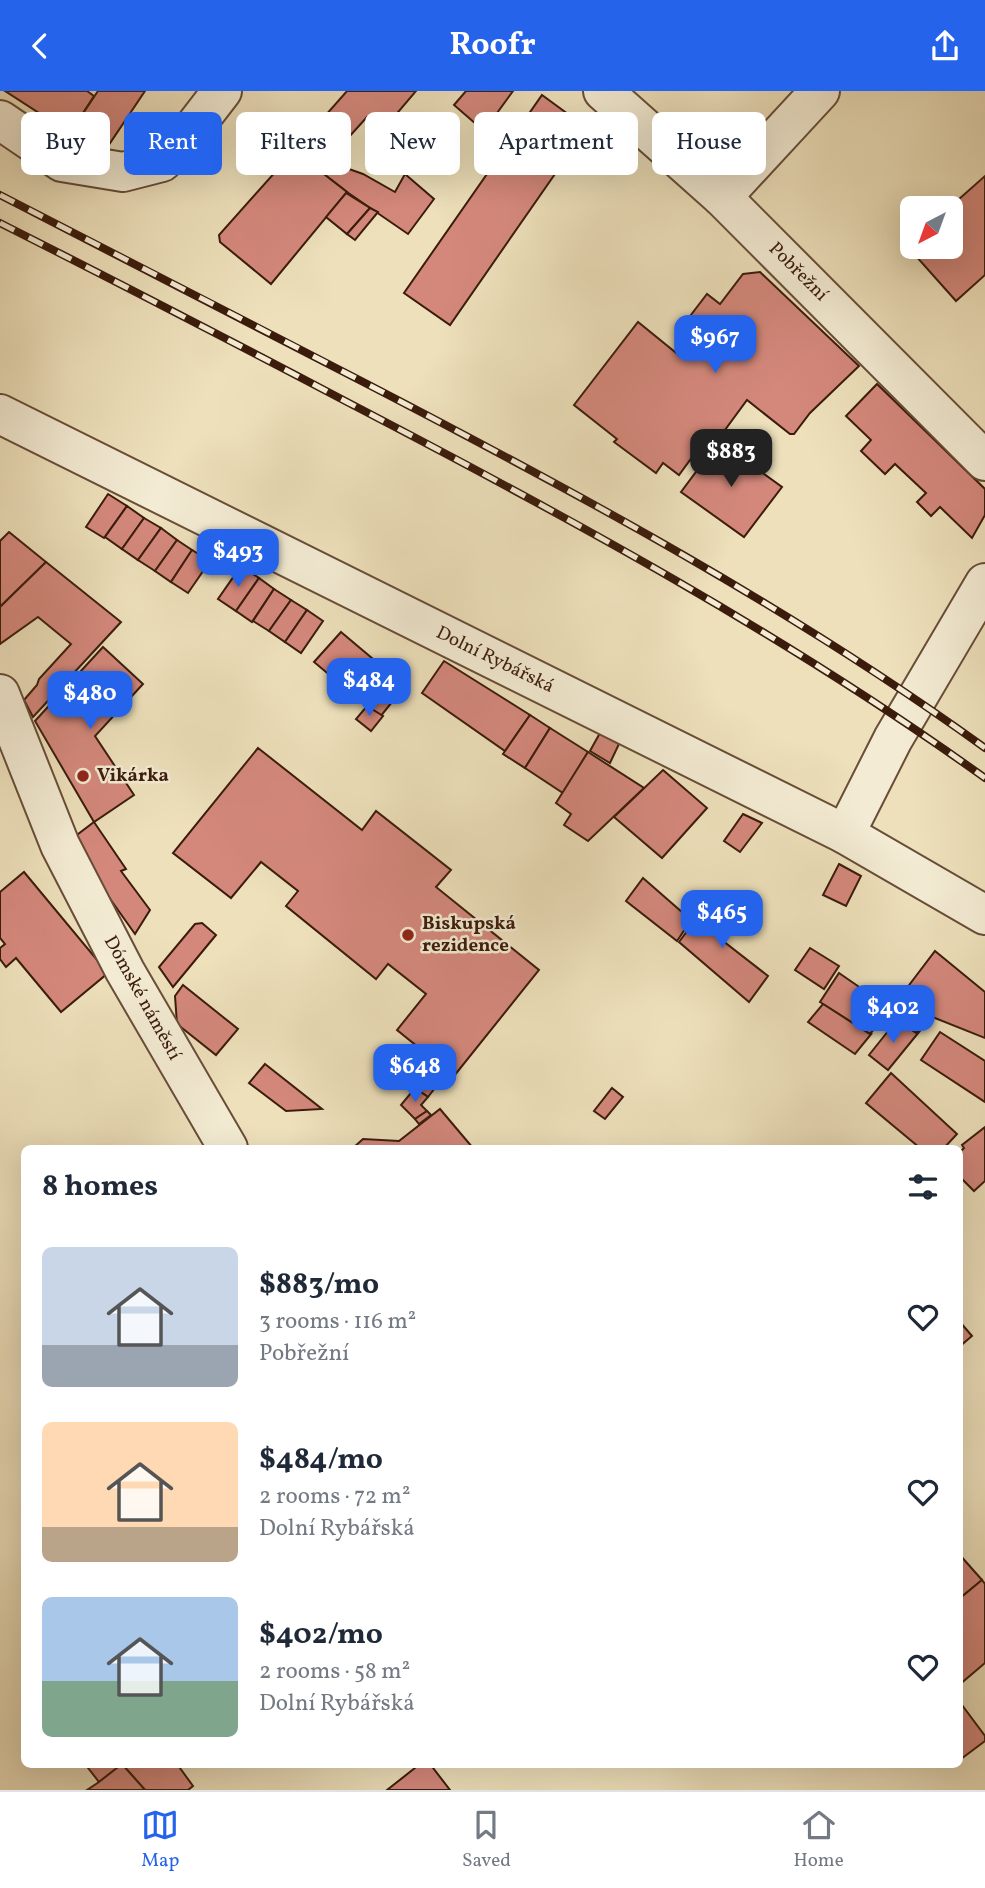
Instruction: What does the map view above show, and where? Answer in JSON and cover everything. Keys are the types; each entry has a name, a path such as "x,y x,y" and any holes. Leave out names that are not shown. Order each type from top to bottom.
{"street":[{"path":"0,120 62,162 123,172 162,162 185,139 222,91"},
{"name":"Pobřežní","path":"603,91 722,197 985,461"},
{"path":"722,197 820,91"},
{"name":"Dolní Rybářská","path":"0,414 845,834 985,915"},
{"path":"845,834 893,739 985,583"},
{"name":"Dómské náměstí","path":"0,694 60,845 125,971 226,1145"}],"building":[{"path":"5,91 87,91 94,96 84,112 38,112"},
{"path":"98,91 145,91 131,112 124,112 124,122 110,143 110,112 84,112"},
{"path":"347,91 416,91 398,112 365,112 365,119 351,135 351,112 328,112"},
{"path":"466,91 513,91 498,112 474,112 474,122 454,105"},
{"path":"542,95 565,112 530,112"},
{"path":"351,170 395,192 406,175 434,199 408,234 325,175 351,175"},
{"path":"273,175 325,175 347,192 271,284 220,242 219,235"},
{"path":"486,175 554,175 450,325 404,293"},
{"path":"985,176 985,275 956,301 919,259 963,259 962,196"},
{"path":"346,193 370,208 347,234 326,217"},
{"path":"370,208 378,212 355,240 347,234"},
{"path":"760,272 859,366 810,413 794,434 790,434 747,400 722,434 720,432 701,445 679,475 663,463 656,473 614,442 617,439 574,405 638,322 680,356 697,334 684,324 707,294 720,304 743,274"},
{"path":"877,384 985,489 985,515 972,538 940,507 931,516 917,502 926,493 895,464 885,474 861,451 871,440 846,416"},
{"path":"719,441 782,487 744,537 681,492"},
{"path":"108,494 127,506 104,538 86,527"},
{"path":"127,506 144,518 122,549 105,537"},
{"path":"144,518 161,528 138,560 122,549"},
{"path":"161,528 177,540 155,571 138,560"},
{"path":"9,532 46,562 0,607 0,541"},
{"path":"177,540 192,550 171,582 155,571"},
{"path":"192,550 210,561 188,593 171,582"},
{"path":"46,562 121,622 33,717 24,700 71,644 38,617 0,644 0,607"},
{"path":"241,566 259,578 236,611 218,599"},
{"path":"259,578 274,589 252,622 236,611"},
{"path":"274,589 291,600 269,631 253,621"},
{"path":"291,600 307,610 285,642 269,631"},
{"path":"307,610 323,621 301,653 285,642"},
{"path":"341,632 405,686 380,717 314,662"},
{"path":"103,647 143,684 95,736 134,795 94,822 35,721"},
{"path":"444,661 530,715 505,751 422,693"},
{"path":"367,706 383,716 371,731 356,719"},
{"path":"530,715 550,728 525,768 503,754"},
{"path":"550,728 588,752 563,793 525,768"},
{"path":"600,733 619,744 610,763 590,751"},
{"name":"Biskupská rezidence","path":"258,748 362,830 376,811 451,870 436,887 539,970 454,1076 397,1030 426,994 388,964 376,979 286,906 298,891 261,862 231,898 173,853"},
{"path":"588,752 644,788 588,841 564,825 571,814 556,803"},
{"path":"663,770 707,808 662,858 614,817"},
{"path":"743,814 762,823 740,852 724,841"},
{"path":"94,822 126,869 121,871 150,910 135,934 69,841"},
{"path":"839,864 861,876 846,906 823,895"},
{"path":"24,872 108,973 61,1012 16,958 6,967 0,959 0,948 5,944 0,938 0,892"},
{"path":"643,878 691,920 677,941 626,901"},
{"path":"714,895 738,914 718,937 768,976 749,1002 679,942"},
{"path":"202,923 216,935 173,987 159,967 195,924"},
{"path":"810,948 839,966 824,989 795,970"},
{"path":"935,951 985,992 985,1038 930,1016 916,1033 896,1019 897,1001"},
{"path":"839,973 891,1009 870,1034 820,1002"},
{"path":"183,985 238,1029 216,1055 177,1024 175,996"},
{"path":"823,1004 872,1033 855,1054 808,1022"},
{"path":"897,1020 916,1033 919,1032 888,1070 869,1055"},
{"path":"940,1032 985,1061 985,1102 921,1060"},
{"path":"265,1064 322,1109 286,1111 249,1083"},
{"path":"434,1064 445,1075 428,1097 415,1088"},
{"path":"891,1073 957,1134 947,1145 916,1145 866,1103"},
{"path":"415,1088 428,1097 421,1105 427,1111 415,1119 401,1105"},
{"path":"612,1088 623,1097 605,1119 594,1111"},
{"path":"440,1109 470,1145 356,1145 363,1139 399,1141"},
{"path":"427,1111 431,1115 419,1124 415,1119"},
{"path":"985,1127 985,1181 974,1191 963,1180 962,1145"},
{"path":"963,1326 972,1336 963,1344"},
{"path":"963,1559 982,1580 963,1596"},
{"path":"982,1580 985,1584 985,1663 963,1682 963,1596"},
{"path":"963,1706 985,1736 985,1741 963,1758"},
{"path":"88,1768 117,1768 99,1782"},
{"path":"117,1768 126,1768 145,1790 87,1790"},
{"path":"126,1768 180,1768 193,1786 188,1790 145,1790"},
{"path":"415,1768 433,1768 450,1790 387,1790"}],"railway":[{"path":"0,195 369,385 606,511 837,648 985,748"},
{"path":"0,223 431,446 674,579 832,675 985,778"}],"place":[{"name":"Vikárka","path":"83,776"},
{"name":"Biskupská rezidence","path":"408,935"}]}
